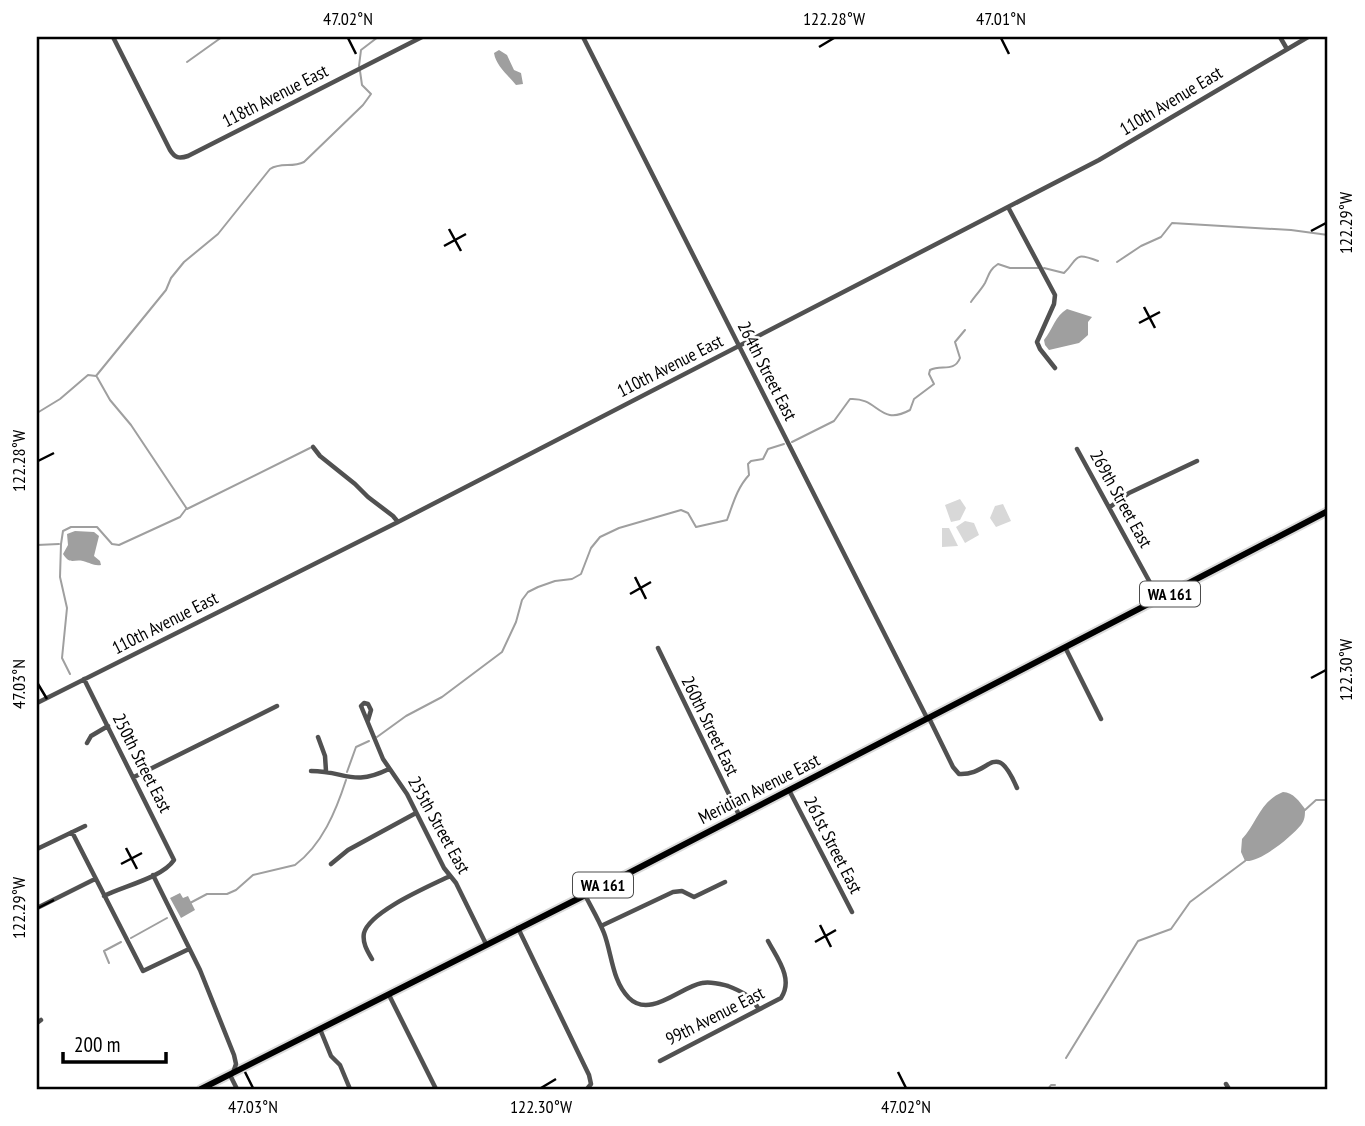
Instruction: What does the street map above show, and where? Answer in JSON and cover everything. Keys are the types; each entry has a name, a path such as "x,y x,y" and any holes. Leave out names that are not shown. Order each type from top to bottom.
{"main road":[{"name":"Meridian Avenue East","path":"201,1089 739,816 1328,510"}],"street":[{"name":"118th Avenue East","path":"113,37 170,150 178,158 188,156 422,37"},
{"name":"264th Street East","path":"583,37 953,768 959,774 966,774 993,762 1000,762 1006,766 1017,788"},
{"path":"1280,37 1287,50"},
{"name":"110th Avenue East","path":"37,703 398,522 1008,207 1118,149 1308,37"},
{"path":"1008,207 1055,295 1054,304 1037,342 1055,368"},
{"path":"313,447 398,522"},
{"name":"269th Street East","path":"1077,449 1159,600"},
{"path":"1110,507 1129,494 1197,461"},
{"path":"1065,647 1101,719"},
{"name":"260th Street East","path":"658,648 739,816"},
{"name":"250th Street East","path":"84,679 174,860 153,876"},
{"path":"134,777 277,706"},
{"name":"255th Street East","path":"368,720 389,769 404,787 486,944"},
{"path":"86,743 91,736 108,726"},
{"path":"318,737 325,755 326,771"},
{"path":"311,771 326,771 362,779 389,769"},
{"name":"261st Street East","path":"789,790 852,912"},
{"path":"331,864 348,849 416,813"},
{"path":"37,849 85,826"},
{"path":"72,832 143,971 189,948"},
{"path":"104,896 153,876 189,948 233,1050 236,1062 231,1074 237,1089"},
{"path":"372,959 364,939 373,920 450,876"},
{"path":"37,908 95,879"},
{"path":"601,926 676,891 694,897 725,882"},
{"path":"585,894 601,926 619,983 627,996 637,1004 652,1004 696,984 709,982 742,992 758,1008"},
{"path":"518,929 589,1075 589,1088"},
{"name":"99th Avenue East","path":"660,1061 754,1013 758,1008 783,995 786,984 784,973 768,941"},
{"path":"389,995 436,1089"},
{"path":"320,1029 331,1056 340,1065 350,1089"}],"shaded area":[{"path":"499,50 507,55 514,70 521,73 523,84 516,85 500,66 494,53"},
{"path":"1067,309 1092,317 1088,322 1088,335 1079,343 1049,350 1044,340"},
{"path":"960,499 966,508 960,520 951,522 945,505"},
{"path":"1003,504 1011,521 996,527 990,518 995,506"},
{"path":"965,521 974,523 979,535 965,543 956,527"},
{"path":"942,528 949,528 958,546 942,547"},
{"path":"75,531 94,532 99,536 94,556 101,565 70,561 65,557 63,554 68,545 67,534"},
{"path":"1283,792 1293,796 1305,809 1302,823 1275,848 1259,858 1245,861 1241,852 1242,839 1269,801"},
{"path":"180,893 183,898 188,896 195,910 181,918 170,898"}],"waterway":[{"path":"187,62 222,37"},
{"path":"359,66 361,50 378,37"},
{"path":"37,413 60,399 88,375 96,376 166,290 171,278 184,262 218,234 270,169 304,162 363,105 371,94 362,85 360,71"},
{"path":"1117,262 1161,237 1172,223 1291,230 1328,235"},
{"path":"1044,268 1064,273 1077,258 1098,261"},
{"path":"971,302 998,264 1010,268 1038,268"},
{"path":"792,442 834,421 850,399 867,402 892,415 910,410 914,399 934,384 930,370 951,367 957,363 960,358 955,342 965,330"},
{"path":"97,377 110,400 131,425 187,509 310,448"},
{"path":"377,737 406,716 442,697 502,652 516,622 522,600 528,592 581,574 591,548 600,537 619,528 681,510 688,513 696,527 727,520 738,491 749,475 748,464 763,459 768,449 784,444"},
{"path":"70,674 62,658 67,608 60,577 63,531 71,527 97,527 112,544 119,545 180,517 186,509"},
{"path":"37,545 59,544"},
{"path":"347,772 356,747 369,741"},
{"path":"190,903 207,894 227,894 253,875 295,865 305,857 320,837 333,815 346,780"},
{"path":"1305,810 1316,800 1328,800"},
{"path":"1066,1058 1138,941 1171,929 1190,902 1245,861"},
{"path":"131,938 167,918"},
{"path":"109,963 104,951 121,942"},
{"path":"1048,1089 1055,1085"}]}
